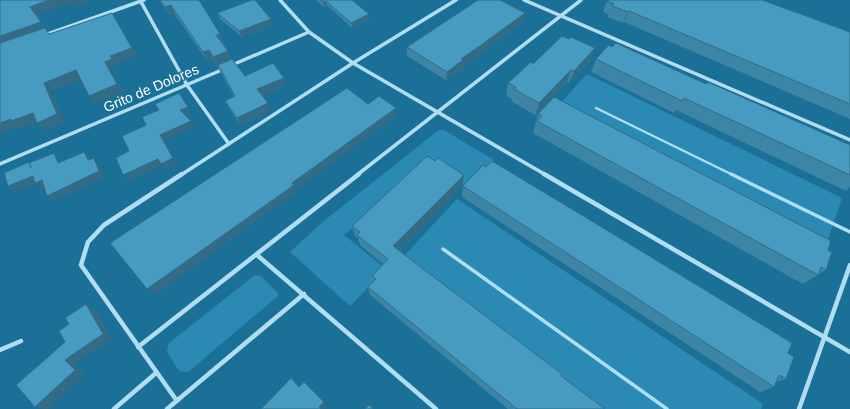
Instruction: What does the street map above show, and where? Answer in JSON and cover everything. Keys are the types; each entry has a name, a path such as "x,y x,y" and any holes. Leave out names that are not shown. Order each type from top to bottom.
{"street":[{"path":"37,38 142,0 187,85 229,144"},
{"path":"280,0 309,32 353,63 850,352"},
{"path":"177,401 81,265 83,249 91,237 104,225 353,63 456,0"},
{"path":"524,0 562,15 850,140"},
{"path":"138,347 421,126 436,112 581,0"},
{"name":"Grito de Dolores","path":"0,164 309,32"},
{"path":"256,254 436,409"},
{"path":"799,409 850,265"},
{"path":"167,409 304,294"},
{"path":"0,350 21,341"},
{"path":"114,409 156,373"}],"lane":[{"path":"596,108 850,232"},
{"path":"443,249 667,409"}],"shaded area":[{"path":"587,74 842,198 824,251 555,109"},
{"path":"439,130 444,130 494,160 468,188 427,162 344,235 386,269 350,306 290,252 325,220"},
{"path":"457,199 763,404 761,409 602,409 403,257"},
{"path":"255,275 261,276 278,293 278,296 188,372 179,371 167,352 169,343"}],"building":[{"path":"0,0 49,0 30,7 41,22 0,36"},
{"path":"160,0 199,0 220,34 216,35 228,51 213,57 209,50 203,52 171,5 165,7"},
{"path":"255,0 271,19 239,31 217,13"},
{"path":"320,0 352,0 369,14 351,23 326,1 323,2"},
{"path":"478,0 500,0 525,13 461,59 463,60 447,72 407,47"},
{"path":"762,0 850,32 850,104 629,11 628,12 612,6 614,4 607,1"},
{"path":"112,13 132,48 110,56 112,59 105,62 117,84 89,96 76,70 44,83 57,114 37,123 33,113 11,121 11,119 0,123 0,43 45,28 49,34"},
{"path":"562,36 569,39 571,37 595,48 574,71 571,70 539,103 514,89 516,87 508,83 531,62 533,64"},
{"path":"616,43 706,84 708,82 850,145 850,175 684,98 682,101 596,59 609,45 612,47"},
{"path":"232,59 245,76 273,63 284,78 257,89 268,103 237,118 225,101 235,96 218,65"},
{"path":"347,88 368,104 379,96 396,108 292,183 294,185 147,289 110,243"},
{"path":"179,93 188,107 180,110 191,121 160,135 173,158 161,164 158,159 123,175 116,158 129,151 122,136 146,125 142,117 159,110 155,104"},
{"path":"554,97 831,241 828,250 832,252 826,270 821,267 818,275 537,121 542,116 538,114"},
{"path":"84,152 88,160 94,158 99,171 47,196 42,180 35,183 33,176 8,186 4,173 54,153 58,163"},
{"path":"427,156 435,161 438,158 464,175 393,246 562,374 561,376 605,409 517,409 368,287 376,279 372,276 388,259 357,235 360,232 352,226"},
{"path":"492,161 792,343 788,353 794,357 786,379 779,375 774,387 463,186 483,165 486,167"},
{"path":"86,304 103,334 65,360 75,370 35,407 16,385 65,342 59,331 69,324 65,318"},
{"path":"291,378 299,387 304,382 324,402 319,407 321,409 261,409"},
{"path":"369,405 373,409 365,409"}]}
